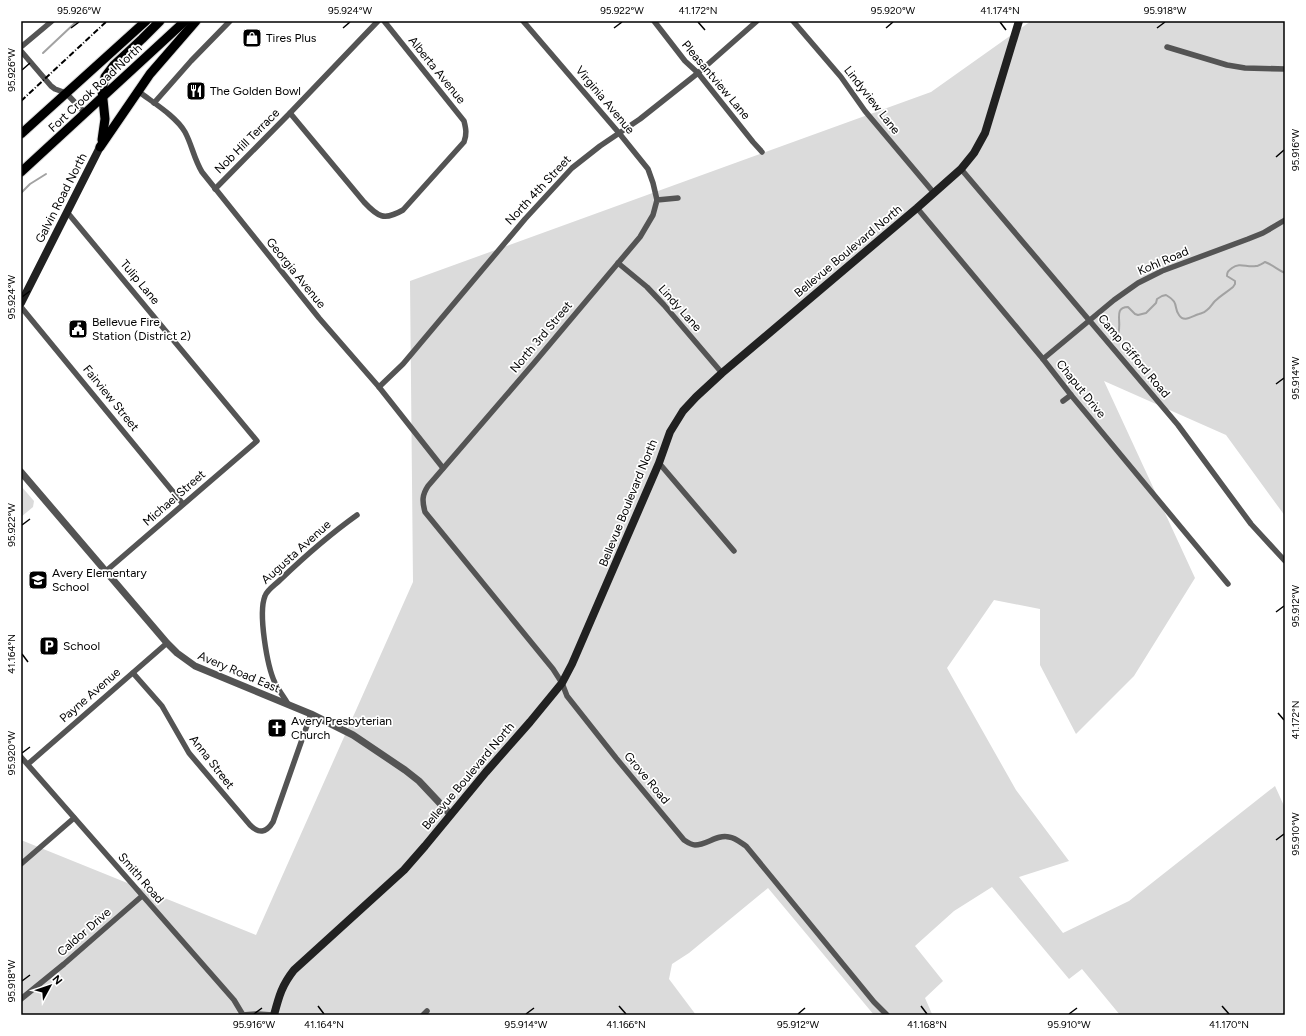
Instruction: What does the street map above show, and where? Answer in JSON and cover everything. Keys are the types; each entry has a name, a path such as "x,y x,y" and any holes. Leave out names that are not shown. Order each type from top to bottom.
{"main road":[{"path":"21,134 146,21"},
{"path":"100,147 105,119 102,98 105,77 109,71 160,21"},
{"name":"Fort Crook Road North","path":"21,172 185,21"},
{"path":"100,147 138,91 168,52 196,21"},
{"name":"Bellevue Boulevard North","path":"274,1015 280,991 294,970 404,870 562,683 608,583 659,462 670,432 683,411 722,373 934,193 961,169 974,153 985,133 1019,21"},
{"name":"Galvin Road North","path":"21,303 100,147"}],"street":[{"path":"21,47 52,21"},
{"path":"154,103 191,61 230,21"},
{"name":"Nob Hill Terrace","path":"215,189 378,21"},
{"name":"Alberta Avenue","path":"290,113 374,212 382,217 388,217 403,210 464,142 466,135 464,121 384,21"},
{"name":"Virginia Avenue","path":"523,21 648,169 657,200"},
{"name":"Pleasantview Lane","path":"654,21 685,61 698,73 762,152"},
{"name":"North 4th Street","path":"379,386 403,364 525,218 572,168 600,146 640,119 698,73 757,21"},
{"name":"Lindyview Lane","path":"793,21 841,77 864,111 934,193"},
{"path":"1167,47 1227,65 1246,68 1285,69"},
{"path":"21,51 51,86 66,93 85,113"},
{"name":"Georgia Avenue","path":"138,91 172,117 182,128 188,137 198,165 215,189 319,318 379,386 443,468"},
{"name":"Camp Gifford Road","path":"961,169 1090,320 1191,442 1251,524 1285,561"},
{"path":"657,200 678,198"},
{"name":"North 3rd Street","path":"422,500 423,493 443,468 640,237 653,215 657,200"},
{"name":"Chaput Drive","path":"917,208 1228,584"},
{"name":"Tulip Lane","path":"67,212 257,441"},
{"name":"Kohl Road","path":"1043,359 1125,291 1151,276 1248,240 1285,220"},
{"name":"Lindy Lane","path":"618,263 647,287 722,373"},
{"name":"Fairview Street","path":"21,307 184,504"},
{"path":"1063,401 1071,395"},
{"name":"Michael Street","path":"106,571 257,441"},
{"path":"659,462 734,551"},
{"name":"Avery Road East","path":"21,472 167,643 180,656 195,666 311,714 353,735 406,770 431,793 450,814"},
{"name":"Grove Road","path":"422,500 425,512 553,669 562,683 567,696 684,840 694,845 702,844 720,837 729,836 746,846 861,986 887,1015"},
{"name":"Augusta Avenue","path":"288,704 275,682 267,656 263,612 265,594 331,534 357,515"},
{"name":"Payne Avenue","path":"28,764 167,643"},
{"name":"Anna Street","path":"133,673 162,706 189,753 255,830 261,831 269,828 273,822 311,714"},
{"name":"Smith Road","path":"21,757 234,1000 242,1015"},
{"path":"21,864 74,818"},
{"name":"Caldor Drive","path":"21,999 43,982 142,896"},
{"path":"242,1015 274,1015"}],"shaded area":[{"path":"1031,21 1285,21 1285,516 1226,435 1104,381 1195,578 1134,676 1076,734 1040,665 1040,609 994,600 947,668 1016,790 1069,861 1019,877 1063,933 1129,901 1275,786 1285,808 1285,1015 1120,1015 1082,969 1069,979 992,887 954,911 915,946 943,981 925,998 932,1014 930,1015 874,1015 768,888 689,953 672,964 669,979 696,1015 21,1015 21,840 256,935 413,582 410,281 931,92"},
{"path":"21,486 34,501 33,507 21,517"}],"waterway":[{"path":"43,53 77,21"},
{"path":"21,193 30,184 46,174"},
{"path":"1116,338 1119,329 1119,314 1120,310 1123,308 1128,307 1138,315 1146,313 1156,303 1157,299 1166,295 1173,300 1177,312 1181,317 1186,319 1205,312 1217,299 1233,287 1235,281 1227,275 1235,266 1257,266 1265,262 1285,273"}],"railway":[{"path":"21,101 107,21"}],"place":[{"name":"Tires Plus","path":"252,38"},
{"name":"The Golden Bowl","path":"196,91"},
{"name":"Bellevue Fire Station (District 2)","path":"78,329"},
{"name":"Avery Elementary School","path":"38,580"},
{"name":"School","path":"49,646"},
{"name":"Avery Presbyterian Church","path":"277,728"}]}
